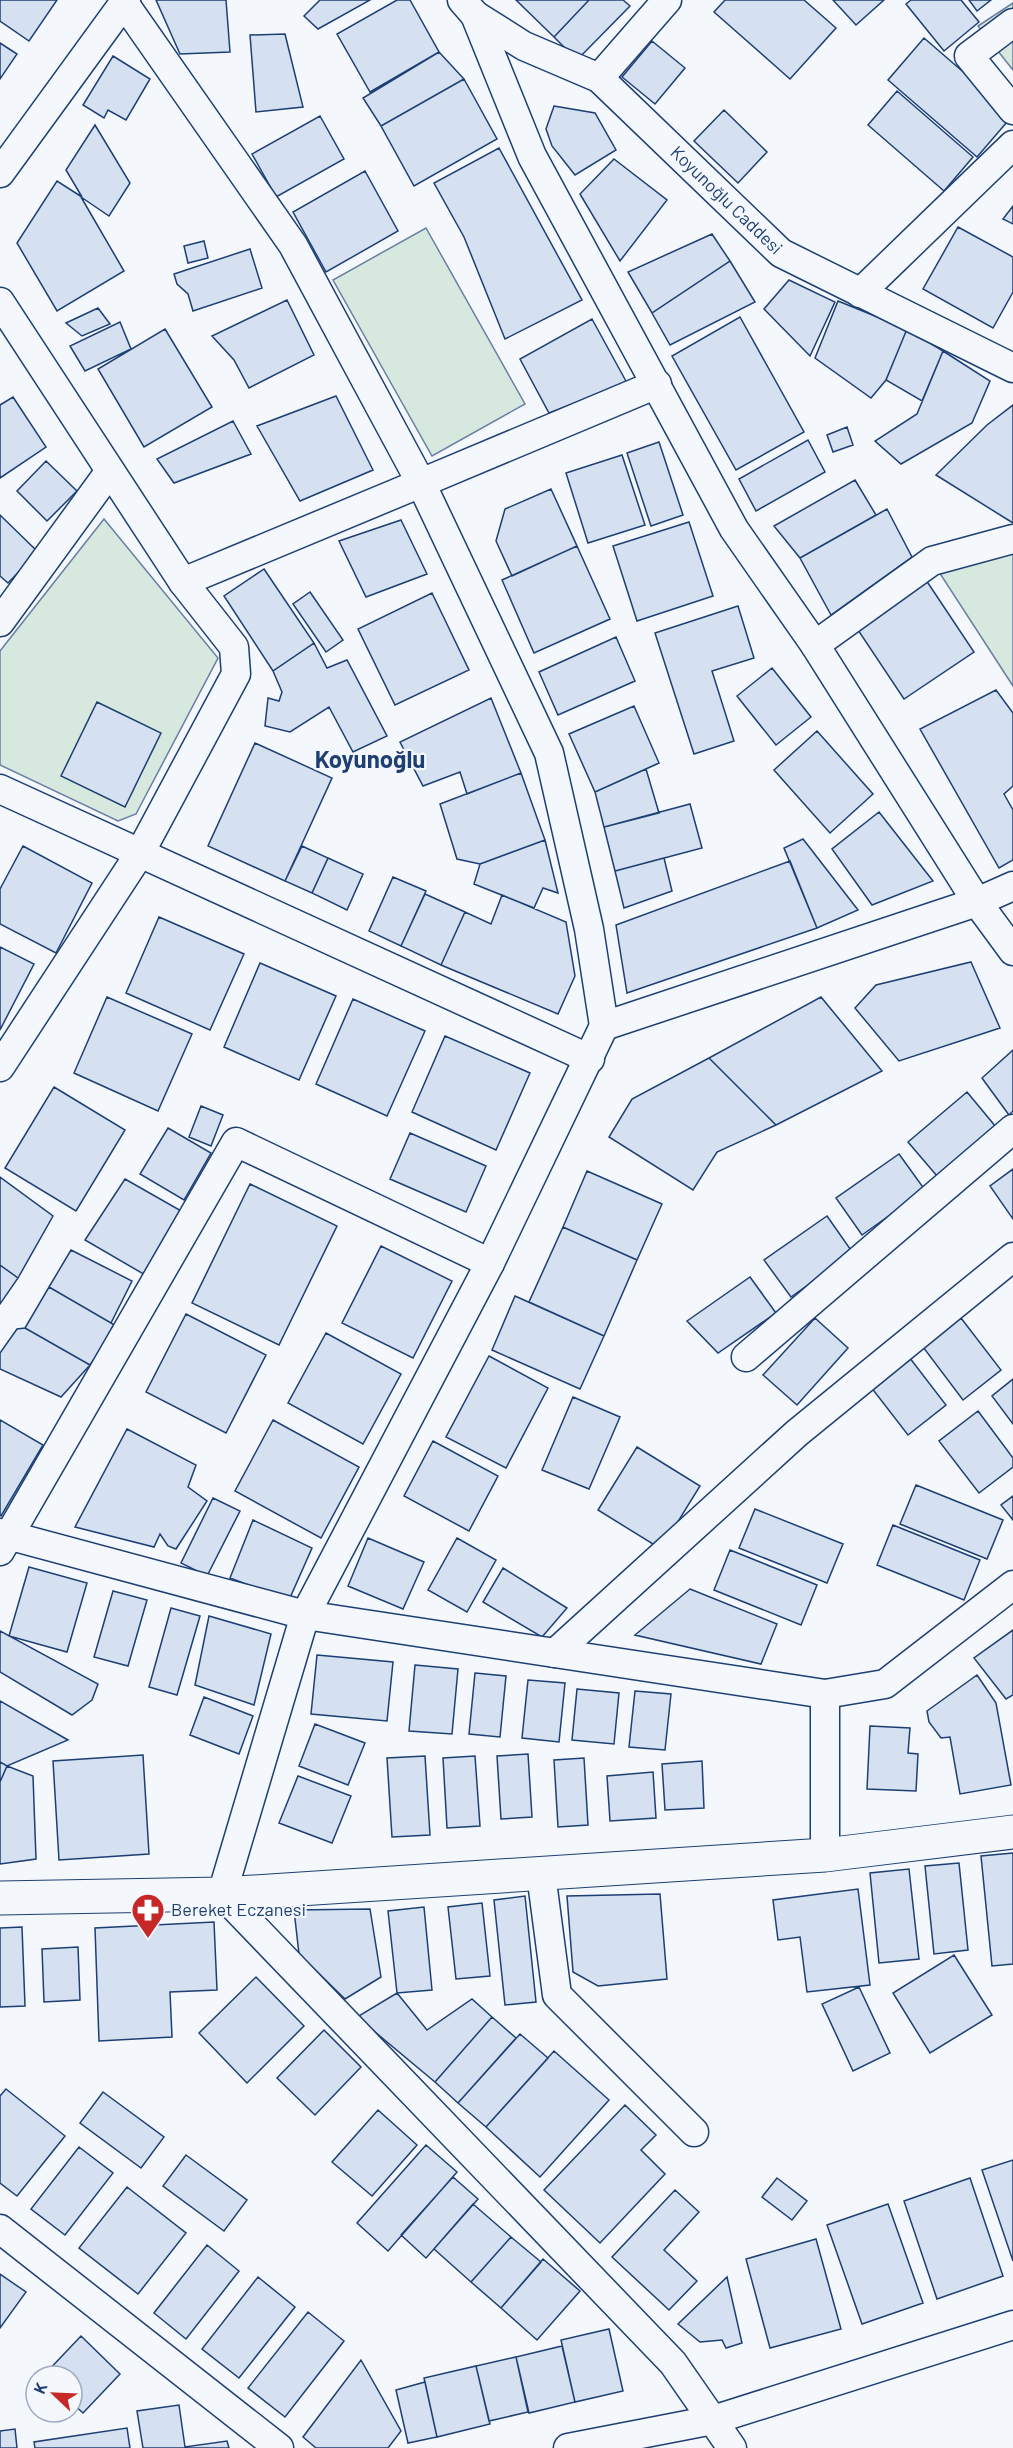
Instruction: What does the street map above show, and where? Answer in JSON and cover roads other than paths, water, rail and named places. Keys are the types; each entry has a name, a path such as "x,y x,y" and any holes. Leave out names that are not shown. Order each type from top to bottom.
{"main road":[{"path":"0,1898 222,1894 825,1856 1013,1832"}],"street":[{"path":"599,78 667,0"},
{"path":"0,173 125,1 293,245 421,483 549,753 588,929 604,1026 490,1263 304,1615 222,1894 673,2362 732,2448"},
{"path":"469,8 532,156 734,529 815,645 977,902 1013,951"},
{"name":"Koyunoğlu Caddesi","path":"469,8 524,46 599,78 781,253 1013,368"},
{"path":"1013,23 969,56 1013,110"},
{"path":"860,293 1013,145"},
{"path":"0,302 183,582 234,646 236,674 140,853 0,1067"},
{"path":"183,582 657,384"},
{"path":"0,622 110,471"},
{"path":"815,645 932,561 1013,539"},
{"path":"0,789 590,1059"},
{"path":"604,1026 977,902 1013,886"},
{"path":"746,1357 1013,1129"},
{"path":"490,1263 236,1143 3,1540 304,1615 825,1694 885,1684 1013,1585"},
{"path":"555,1653 797,1433 1013,1257"},
{"path":"825,1694 825,1856"},
{"path":"541,1874 557,1995 694,2132"},
{"path":"0,2229 279,2448"},
{"path":"568,2448 712,2420 1013,2325"}],"place":[{"name":"Bereket Eczanesi","path":"148,1939"}],"district":[{"name":"Koyunoğlu","path":"370,760"}]}
